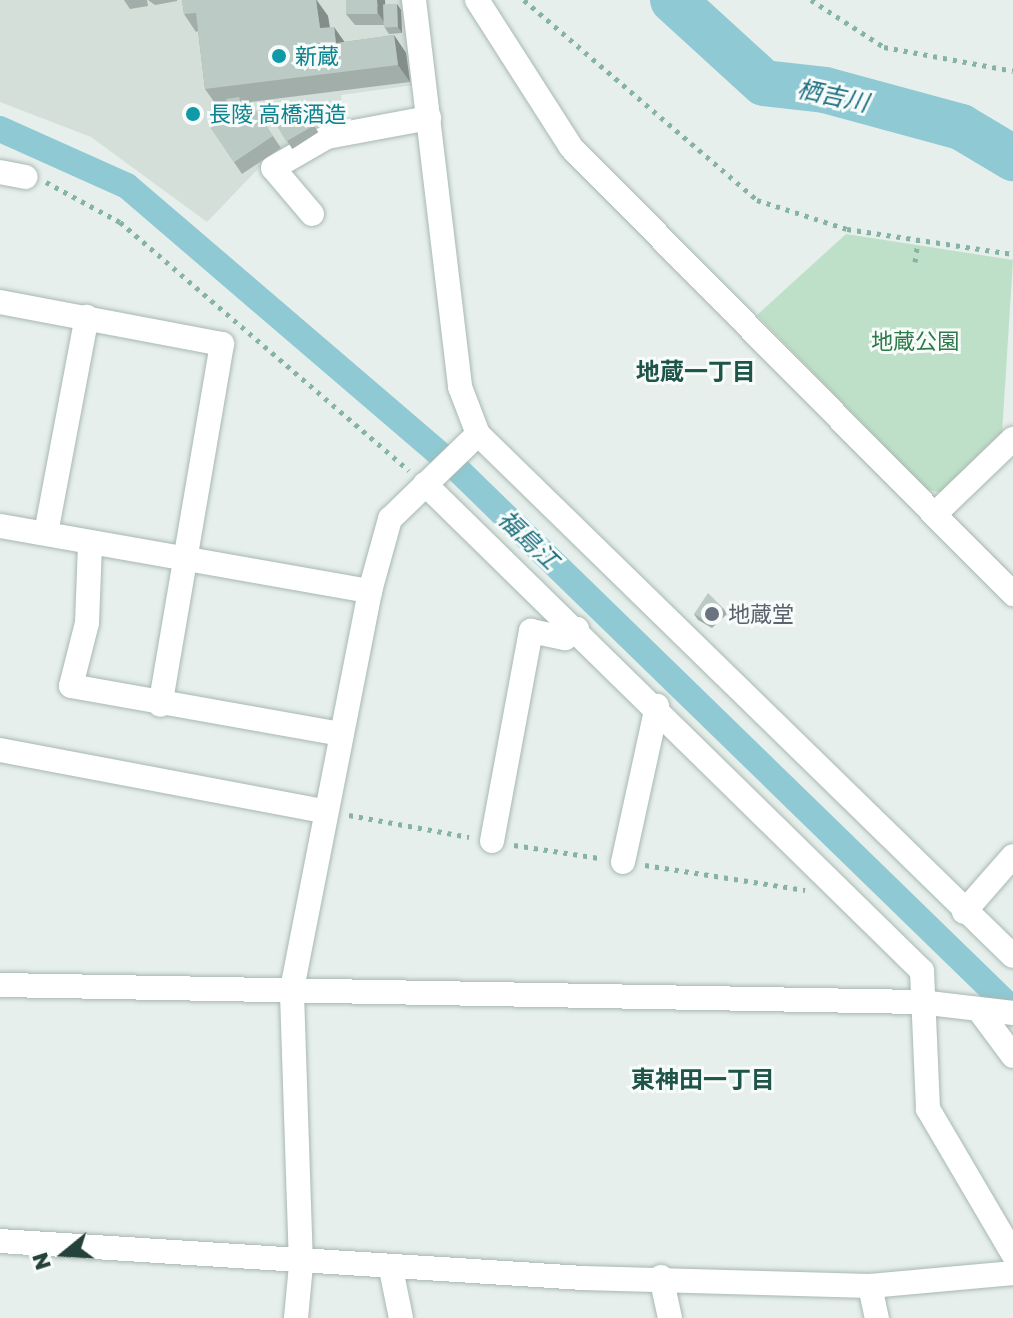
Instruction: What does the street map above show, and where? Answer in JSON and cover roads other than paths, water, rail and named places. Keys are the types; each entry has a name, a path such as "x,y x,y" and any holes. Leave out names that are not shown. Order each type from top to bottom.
{"street":[{"path":"414,0 460,387 470,441 1013,956"},
{"path":"477,0 571,147 1013,594"},
{"path":"312,214 273,168 327,137 429,118"},
{"path":"0,172 26,177"},
{"path":"0,302 222,344 160,705"},
{"path":"46,533 87,317"},
{"path":"936,513 1013,439"},
{"path":"296,1318 301,1265 292,989 324,811 370,591 390,519 470,441"},
{"path":"429,480 922,971 920,1002 928,1109 1013,1254"},
{"path":"0,526 46,533 90,545 184,556 370,591"},
{"path":"90,545 87,623 71,686 160,705 341,734"},
{"path":"492,841 531,631 565,638 577,629"},
{"path":"623,862 657,706"},
{"path":"0,750 324,811"},
{"path":"964,912 1013,856"},
{"path":"0,985 920,1002 998,1012 1013,1056"},
{"path":"0,1241 301,1265 870,1286 1013,1273"},
{"path":"391,1269 401,1318"},
{"path":"661,1277 670,1318"},
{"path":"870,1286 877,1318"}],"waterway":[{"name":"栖吉川","path":"673,0 764,83 825,90 961,127 1013,158"},
{"name":"福島江","path":"0,129 127,186 455,467 1013,1010"}],"place":[{"name":"新蔵","path":"279,56"},
{"name":"長陵 高橋酒造","path":"193,114"},
{"name":"地蔵堂","path":"712,614"}],"district":[{"name":"地蔵一丁目","path":"696,371"},
{"name":"東神田一丁目","path":"703,1079"}],"park label":[{"name":"地蔵公園","path":"915,341"}]}
